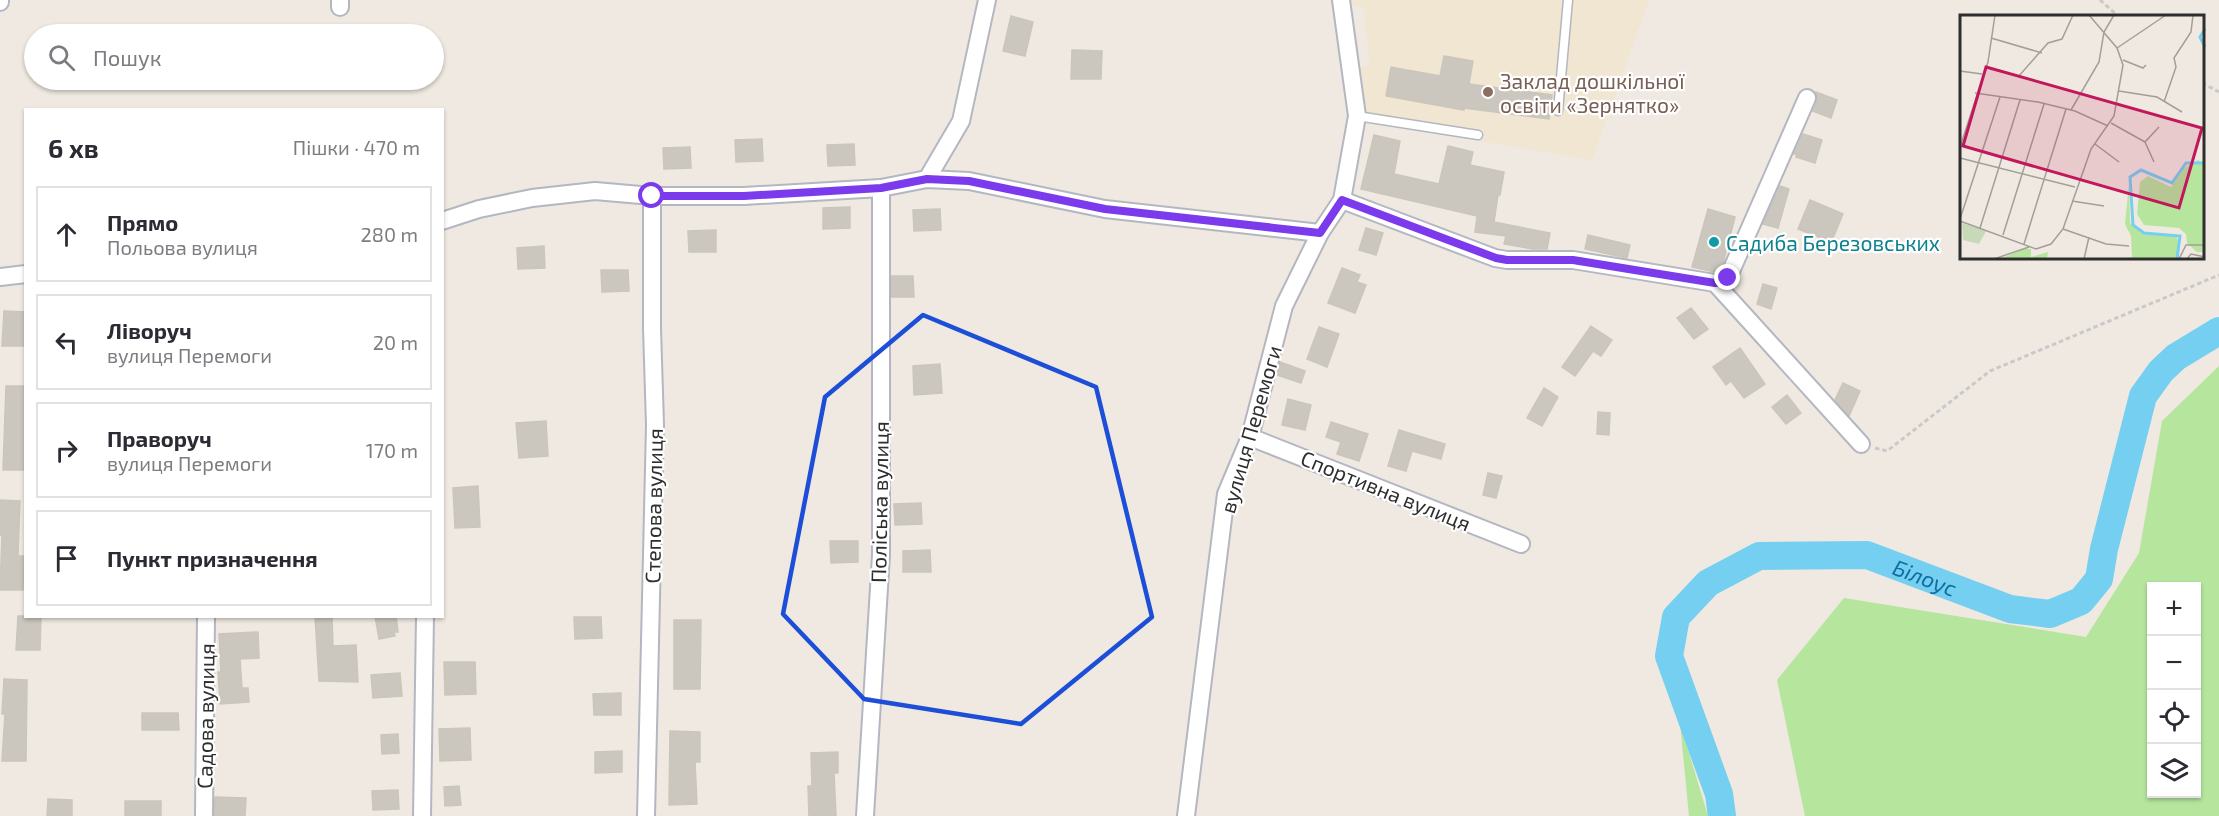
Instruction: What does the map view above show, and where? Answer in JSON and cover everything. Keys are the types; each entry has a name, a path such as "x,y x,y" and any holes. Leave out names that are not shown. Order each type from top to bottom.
{"street":[{"path":"927,179 961,121 987,0"},
{"name":"вулиця Перемоги","path":"1186,816 1226,494 1250,437 1284,306 1320,233 1342,200 1357,117 1341,0"},
{"path":"1342,200 1496,258 1573,260 1715,283 1722,282 1728,278 1807,98"},
{"path":"444,219 479,209 532,198 595,191 652,196 744,196 881,188 927,179 969,181 1105,209 1320,233"},
{"name":"Поліська вулиця","path":"866,816 880,555 881,188"},
{"name":"Степова вулиця","path":"646,816 655,425 652,196"},
{"path":"0,277 24,273"},
{"path":"1715,283 1861,444"},
{"name":"Спортивна вулиця","path":"1250,437 1521,544"},
{"name":"Садова вулиця","path":"204,816 206,618"},
{"path":"422,816 425,618"}],"lane":[{"path":"1557,111 1568,0"},
{"path":"1357,117 1478,135"}],"path":[{"path":"2100,0 2117,15"},
{"path":"2204,84 2219,92"},
{"path":"1861,444 1887,451 1990,371 2219,276"}],"highlighted area":[{"path":"923,315 1096,387 1152,617 1021,724 864,699 783,614 825,397"}],"shaded area":[{"name":"Заклад дошкільної освіти «Зернятко»","path":"1348,0 1649,0 1592,160 1363,121 1356,68 1370,66 1364,7 1348,5"}],"green space":[{"path":"2219,366 2219,816 1805,816 1777,680 1844,598 2086,637 2139,553 2162,421"},
{"path":"1680,723 1708,816 1689,816"}],"building":[{"path":"1011,16 1033,22 1025,56 1003,51"},
{"path":"1072,50 1102,51 1101,79 1071,79"},
{"path":"1444,56 1473,61 1469,84 1552,95 1549,119 1464,108 1464,110 1386,96 1391,67 1440,76"},
{"path":"1816,92 1837,100 1831,118 1813,111 1817,102"},
{"path":"1803,134 1822,140 1815,163 1796,157 1797,155 1794,154"},
{"path":"1374,135 1400,141 1394,174 1439,184 1448,146 1473,152 1470,165 1504,172 1494,222 1550,233 1547,249 1504,244 1506,236 1475,232 1477,216 1361,189"},
{"path":"762,139 763,161 736,162 735,140"},
{"path":"854,144 855,165 828,166 827,145"},
{"path":"690,147 691,168 664,169 663,148"},
{"path":"1780,186 1789,189 1778,228 1763,224"},
{"path":"1810,200 1843,214 1829,248 1816,243 1819,237 1798,229"},
{"path":"850,207 850,228 823,229 823,208"},
{"path":"940,209 941,230 914,231 913,210"},
{"name":"Садиба Березовських","path":"1708,209 1735,217 1722,267 1720,271 1715,272 1692,267"},
{"path":"1366,228 1383,233 1376,255 1359,250"},
{"path":"716,230 716,252 689,252 688,231"},
{"path":"1588,235 1630,245 1627,258 1585,249"},
{"path":"544,246 545,268 518,269 517,248"},
{"path":"1342,268 1360,275 1357,282 1366,285 1355,313 1328,303"},
{"path":"601,270 628,270 629,291 602,292"},
{"path":"891,276 913,276 914,297 891,297"},
{"path":"1763,284 1777,288 1771,309 1757,304"},
{"path":"1691,308 1708,329 1694,339 1677,318"},
{"path":"4,311 24,312 24,346 2,346"},
{"path":"1591,326 1612,340 1601,356 1593,351 1575,376 1562,367"},
{"path":"1319,327 1339,334 1327,367 1307,359"},
{"path":"1740,348 1765,384 1744,398 1731,381 1726,385 1713,367"},
{"path":"1280,362 1305,371 1301,383 1277,375"},
{"path":"940,364 942,393 914,395 913,366"},
{"path":"1843,383 1860,391 1849,416 1835,400"},
{"path":"6,386 24,386 24,470 3,470"},
{"path":"1544,388 1558,397 1542,426 1527,418"},
{"path":"1787,395 1801,413 1786,424 1772,407"},
{"path":"1288,399 1311,405 1305,430 1282,425"},
{"path":"1598,412 1610,413 1609,435 1597,434"},
{"path":"546,421 548,456 519,458 516,423"},
{"path":"1331,422 1368,434 1359,461 1337,454 1341,442 1326,437"},
{"path":"1399,430 1445,444 1441,459 1412,451 1406,471 1388,466"},
{"path":"1488,473 1502,476 1496,498 1483,495"},
{"path":"478,486 480,527 455,528 453,488"},
{"path":"0,500 20,501 18,556 24,556 23,590 0,590 2,535 0,535"},
{"path":"921,503 922,524 895,525 894,504"},
{"path":"830,541 858,541 858,562 831,563"},
{"path":"930,550 931,572 903,572 903,551"},
{"path":"18,616 41,618 40,650 16,650"},
{"path":"574,617 601,617 602,638 575,639"},
{"path":"315,618 332,618 333,646 356,645 358,682 319,681"},
{"path":"375,618 396,618 398,632 394,632 395,636 379,639"},
{"path":"674,620 701,620 700,689 674,689"},
{"path":"258,632 259,658 240,659 242,688 248,688 249,702 220,704 219,634"},
{"path":"444,662 475,662 476,694 445,695"},
{"path":"400,673 402,696 373,698 371,675"},
{"path":"4,679 27,680 26,761 2,761 5,714 2,714"},
{"path":"621,693 621,715 594,715 593,694"},
{"path":"142,713 178,713 179,730 142,730"},
{"path":"470,728 471,760 440,761 439,729"},
{"path":"670,731 700,732 700,762 695,762 697,804 669,805"},
{"path":"398,734 399,753 382,754 381,735"},
{"path":"622,751 622,772 595,773 595,752"},
{"path":"838,752 838,773 834,773 836,816 809,816 808,786 812,786 811,753"},
{"path":"459,786 461,805 445,806 444,787"},
{"path":"398,790 399,809 373,810 372,791"},
{"path":"215,797 246,798 245,816 214,816"},
{"path":"48,799 72,800 72,816 47,816"},
{"path":"125,801 161,801 161,816 125,816"}],"waterway":[{"name":"Білоус","path":"1722,816 1719,794 1669,656 1676,617 1708,583 1759,556 1867,555 2010,609 2050,614 2081,601 2099,579 2104,549 2143,396 2161,371 2176,357 2219,331"}],"place":[{"name":"Заклад дошкільної освіти «Зернятко»","path":"1488,92"},
{"name":"Садиба Березовських","path":"1714,242"}],"route":[{"path":"652,196 744,196 881,188 927,179 969,181 1105,209 1320,233 1342,200 1496,258 1573,260 1715,283 1728,278"}]}
